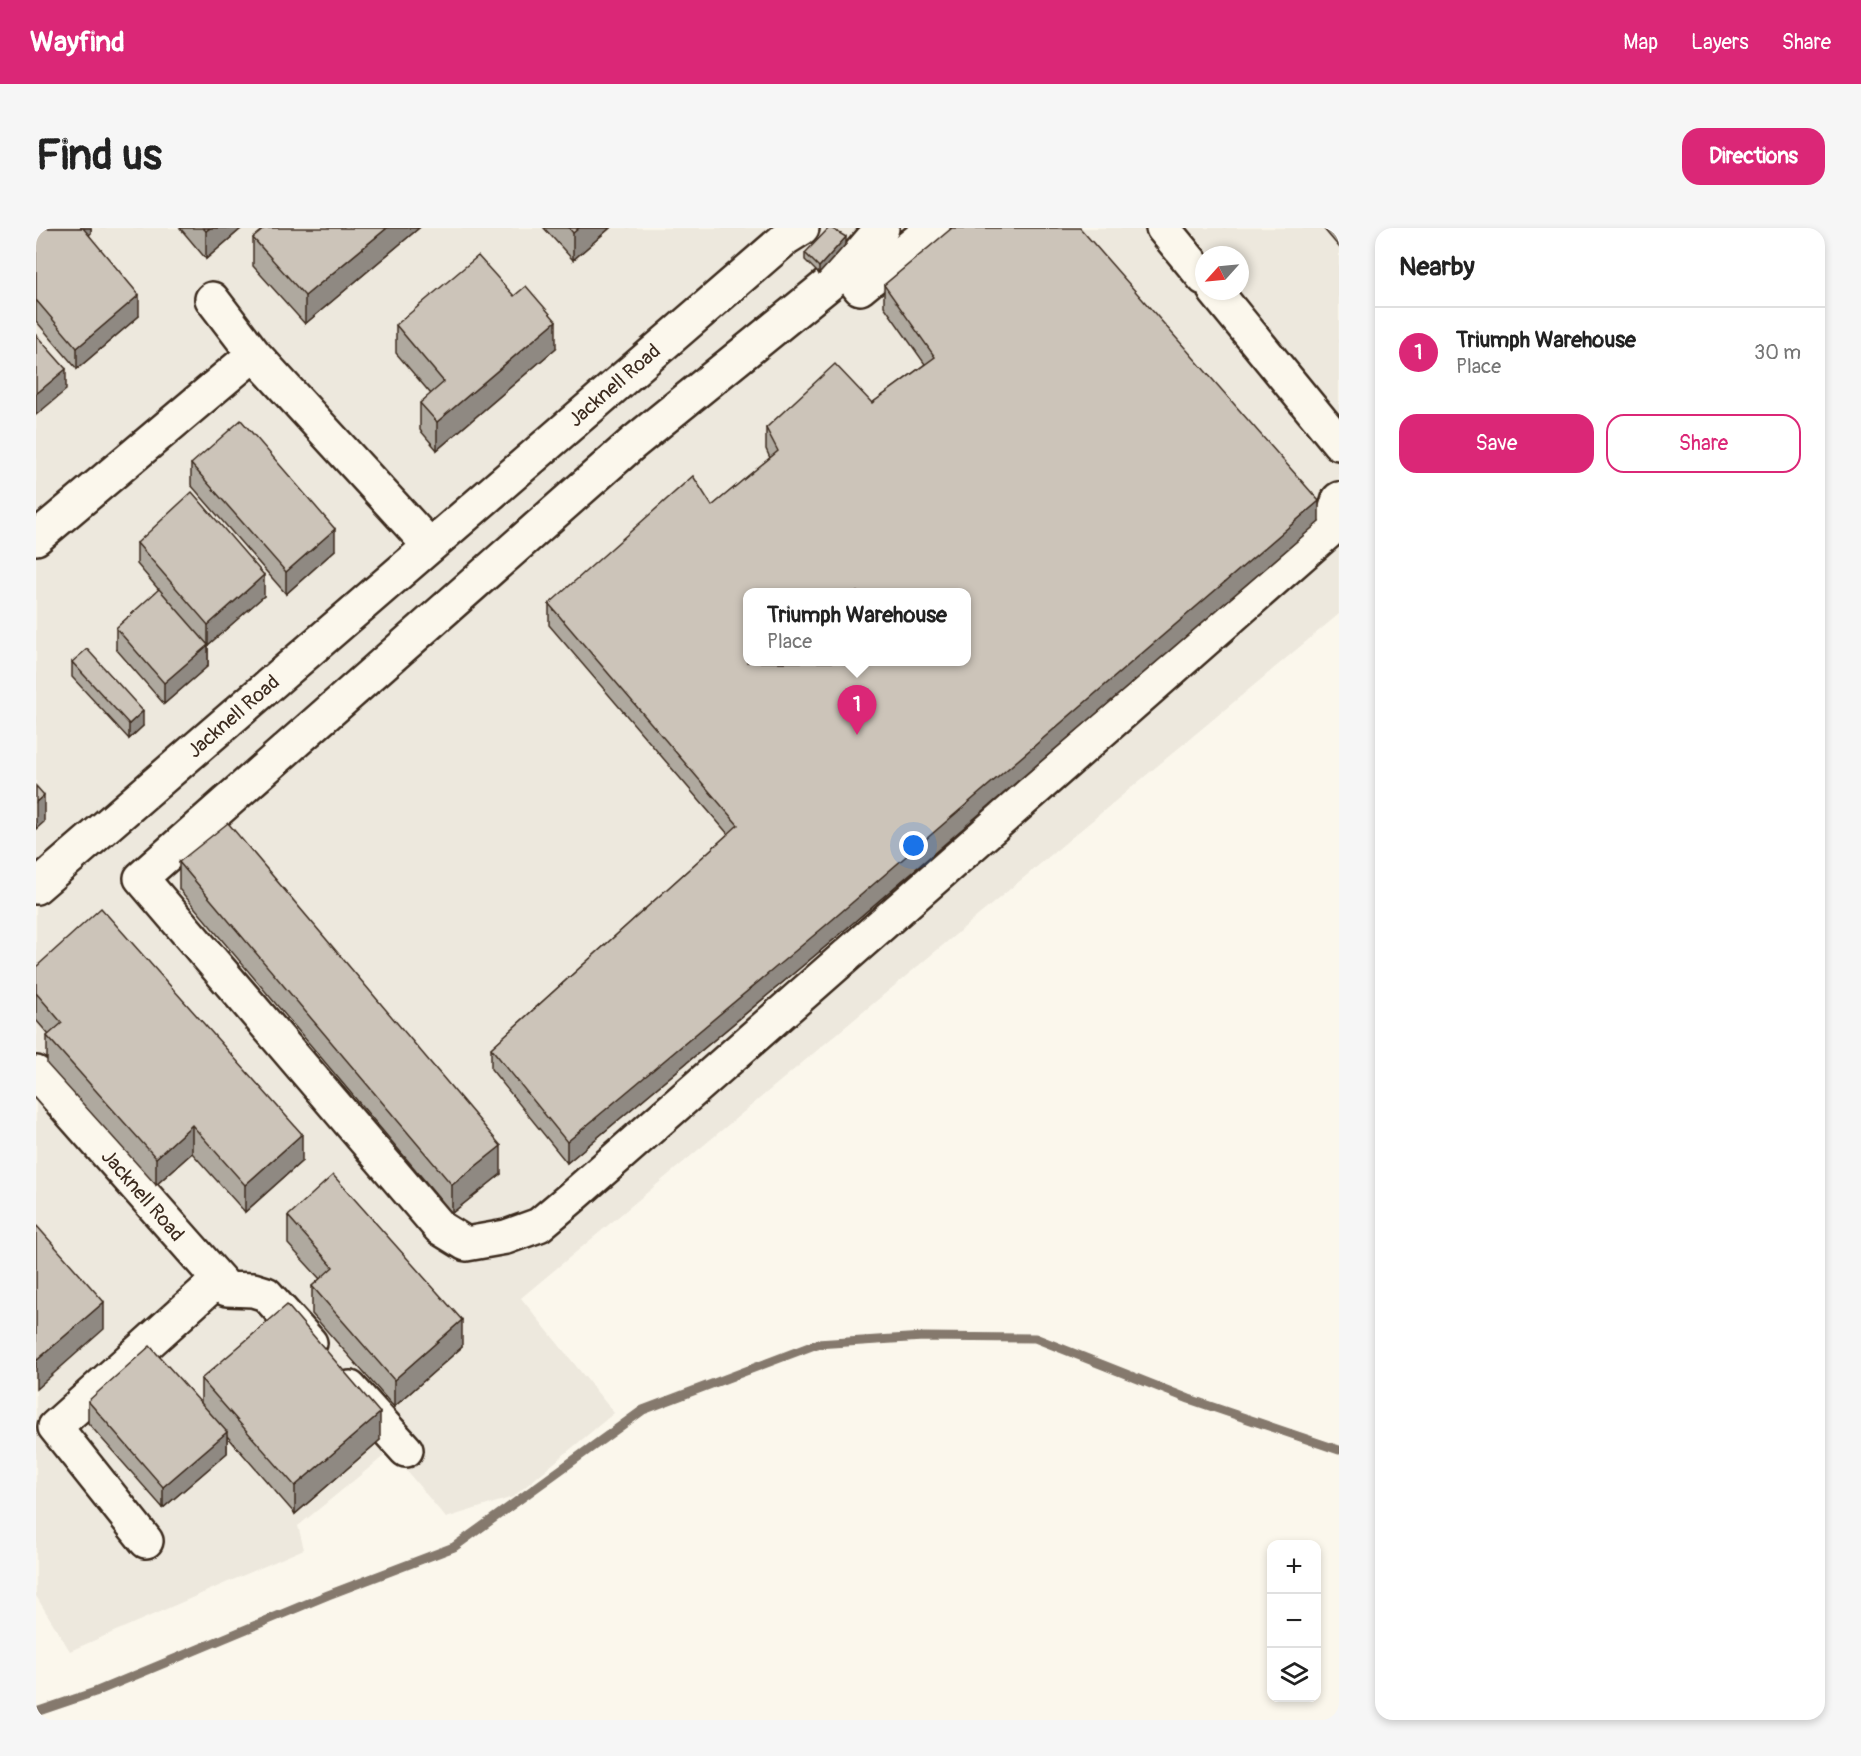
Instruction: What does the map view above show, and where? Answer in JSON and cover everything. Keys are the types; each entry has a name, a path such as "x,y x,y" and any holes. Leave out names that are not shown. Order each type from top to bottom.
{"street":[{"name":"Jacknell Road","path":"36,886 786,238 802,228"},
{"path":"882,228 846,270 633,443 141,878 440,1228 466,1244 506,1237 539,1225 571,1198 1329,531 1339,499"},
{"path":"846,270 860,288 933,228"},
{"path":"1163,228 1195,267"},
{"path":"212,299 254,354 429,545"},
{"path":"1222,300 1339,443"},
{"path":"36,538 254,354"},
{"name":"Jacknell Road","path":"40,1087 222,1285"},
{"path":"146,1541 55,1427 222,1285 266,1294 406,1450"}],"shaded area":[{"path":"36,228 1339,228 1339,614 521,1298 614,1413 513,1497 446,1518 390,1451 298,1526 304,1549 70,1651 36,1596"}],"building":[{"path":"36,228 83,228 139,295 77,348 36,300"},
{"path":"265,228 387,228 305,296 253,238"},
{"path":"569,228 579,228 573,233"},
{"path":"829,228 846,237 819,267 805,253"},
{"path":"952,228 1080,228 1319,501 825,926 567,1142 491,1048 738,825 549,604 693,476 712,506 778,451 766,428 835,364 872,403 935,357 884,285"},
{"path":"478,256 514,296 526,286 556,321 437,422 420,403 444,382 396,325"},
{"path":"36,335 66,369 36,394"},
{"path":"241,420 335,529 286,572 191,464"},
{"path":"192,492 264,575 208,625 137,543"},
{"path":"159,589 208,645 164,683 116,628"},
{"path":"87,649 143,711 129,724 72,662"},
{"path":"36,786 44,795 36,802"},
{"path":"228,823 501,1146 452,1185 179,862"},
{"path":"101,908 302,1134 245,1185 192,1125 156,1158 47,1036 62,1023 36,993 36,967"},
{"path":"333,1175 462,1320 394,1380 312,1286 333,1267 288,1216"},
{"path":"36,1225 104,1302 36,1361"},
{"path":"287,1305 380,1413 295,1486 201,1379"},
{"path":"150,1346 227,1432 163,1487 88,1401"}],"waterway":[{"path":"36,1712 95,1692 328,1595 454,1547 643,1410 817,1344 923,1337 1035,1338 1189,1399 1339,1450"}],"place":[{"name":"Triumph Warehouse","path":"857,735"}]}
